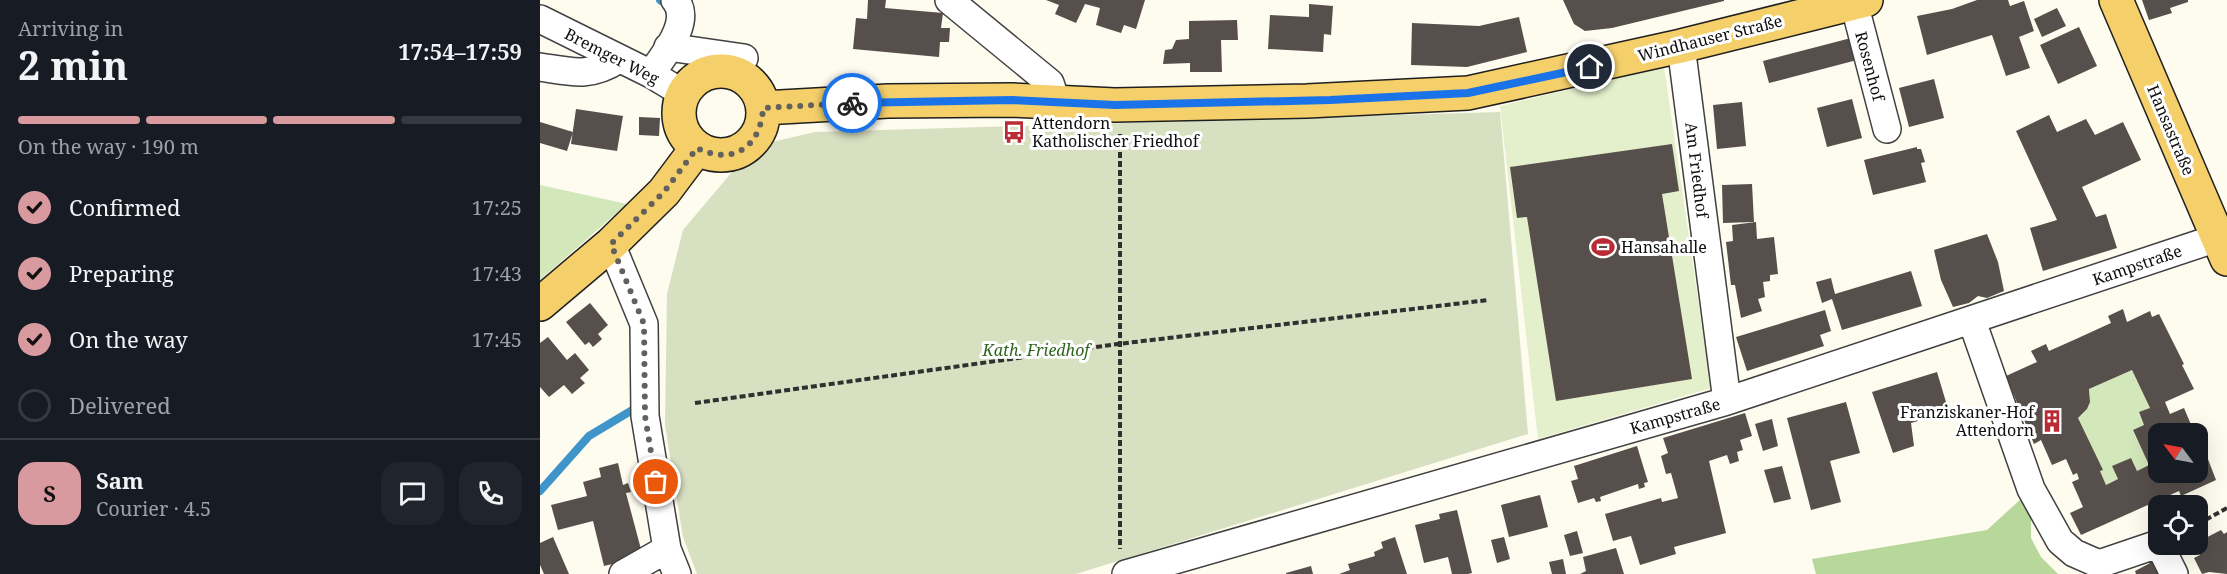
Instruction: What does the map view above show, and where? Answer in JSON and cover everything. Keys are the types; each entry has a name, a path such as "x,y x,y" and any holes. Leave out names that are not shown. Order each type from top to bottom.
{"main road":[{"name":"Hansastraße","path":"2116,0 2222,249"},
{"name":"Windhauser Straße","path":"763,108 888,101 1056,101 1115,105 1307,101 1468,93 1681,46 1860,2"},
{"path":"716,71 741,76 752,84 763,108 758,135 737,153 723,156 709,154 697,148 686,138 680,124 679,108 684,94 702,75 716,71"},
{"path":"540,304 611,244 664,192 697,148"}],"street":[{"path":"651,74 680,23 679,5 675,0"},
{"path":"949,0 1050,83 1056,101"},
{"name":"Rosenhof","path":"1860,2 1887,129"},
{"name":"Bremger Weg","path":"540,19 651,74 684,94"},
{"name":"Am Friedhof","path":"1681,46 1727,401"},
{"path":"668,47 744,58"},
{"path":"540,67 581,74 603,69 619,58"},
{"path":"611,244 644,324 645,416 667,549 677,574"},
{"name":"Kampstraße","path":"1123,567 1727,401 1972,321 2222,249"},
{"path":"1972,321 2031,489 2060,541 2074,553 2099,564 2148,548"},
{"path":"623,574 667,549"},
{"path":"2164,555 2174,574"}],"path":[{"path":"1115,105 1120,123 1119,344 1123,567"},
{"path":"695,403 1119,344 1488,300"},
{"path":"2208,518 2227,508"}],"green space":[{"name":"Hansahalle","path":"1664,67 1711,388 1538,439 1500,106"},
{"name":"Kath. Friedhof","path":"1500,112 1528,434 1076,574 697,574 683,537 665,425 667,294 683,230 754,146 815,132"},
{"path":"540,185 627,204 540,280"},
{"path":"2132,370 2150,408 2139,413 2144,425 2133,431 2148,466 2137,471 2131,458 2113,466 2118,479 2106,485 2078,418 2085,412 2088,405 2089,389"},
{"path":"2022,498 2031,516 2031,538 2041,557 2058,574 1816,574 1812,559 1987,530"}],"building":[{"path":"868,0 886,0 885,8 943,13 941,28 950,28 949,42 940,42 939,57 853,49 856,18 867,19"},
{"path":"1046,0 1145,0 1136,29 1124,25 1121,33 1096,25 1100,8 1085,4 1076,23 1055,14 1059,5"},
{"path":"1563,0 1724,1 1612,28 1585,31 1574,24"},
{"path":"1977,0 2008,0 2010,6 2024,1 2034,31 2019,37 2030,68 2006,76 1992,35 1927,55 1917,16 1952,9"},
{"path":"2142,0 2188,0 2188,2 2170,8 2172,13 2149,20"},
{"path":"1309,4 1333,6 1331,35 1324,34 1323,52 1268,49 1270,15 1309,17"},
{"path":"2057,8 2066,26 2042,37 2034,19"},
{"path":"1519,17 1527,52 1467,67 1411,65 1412,23 1479,26"},
{"path":"1237,20 1238,40 1221,40 1222,72 1190,72 1190,63 1163,64 1165,50 1172,49 1176,40 1189,39 1189,21"},
{"path":"2079,27 2097,66 2058,84 2040,45"},
{"path":"1851,38 1857,60 1769,83 1763,61"},
{"path":"1934,79 1944,118 1909,127 1899,88"},
{"path":"1852,99 1862,138 1827,147 1817,108"},
{"path":"1742,102 1746,146 1717,149 1713,105"},
{"path":"576,109 623,116 617,151 571,144"},
{"path":"2049,115 2057,132 2086,119 2095,135 2123,122 2141,160 2082,187 2096,217 2106,214 2117,248 2043,271 2030,228 2057,220 2016,131"},
{"path":"639,117 660,118 659,136 639,135"},
{"path":"540,122 573,132 567,151 540,143"},
{"path":"1672,144 1679,191 1662,194 1692,379 1556,401 1527,217 1517,218 1510,167"},
{"path":"1917,147 1921,149 1925,162 1921,163 1926,182 1873,195 1864,160"},
{"path":"1752,184 1754,222 1723,223 1722,185"},
{"path":"1756,222 1757,239 1774,237 1778,274 1770,275 1770,281 1763,282 1765,297 1758,299 1762,311 1741,318 1735,285 1731,285 1726,242 1733,241 1732,225"},
{"path":"1987,234 1998,262 2004,291 1987,298 1978,296 1969,303 1953,307 1941,280 1934,250"},
{"path":"1911,271 1922,306 1842,330 1832,299 1822,303 1816,282 1831,278 1835,294"},
{"path":"590,303 608,325 598,334 602,339 593,347 589,342 585,345 566,322"},
{"name":"Franziskaner-Hof Attendorn","path":"2123,309 2127,322 2150,311 2152,317 2159,314 2194,389 2165,402 2170,414 2184,408 2190,423 2148,423 2148,463 2133,430 2144,425 2139,412 2150,408 2132,370 2089,389 2090,402 2078,418 2103,470 2100,471 2106,485 2118,479 2112,466 2131,458 2137,471 2148,466 2148,483 2208,483 2208,459 2216,480 2183,495 2179,491 2170,495 2148,495 2148,505 2081,535 2070,513 2083,507 2072,482 2079,479 2077,473 2073,475 2066,459 2052,465 2041,440 2034,444 2006,376 2037,362 2031,351 2046,344 2049,351 2111,323 2108,316"},
{"path":"1825,310 1831,331 1820,335 1824,346 1747,371 1736,337"},
{"path":"548,337 567,360 575,353 589,370 580,378 585,383 572,394 564,385 549,397 540,387 540,343"},
{"path":"1937,372 1949,412 1911,423 1914,446 1893,453 1872,392"},
{"path":"1846,402 1860,453 1830,461 1841,502 1811,510 1787,418"},
{"path":"1745,413 1752,436 1740,440 1743,450 1737,452 1739,461 1730,464 1727,455 1709,461 1726,533 1674,547 1676,554 1640,565 1631,536 1613,541 1605,514 1661,498 1662,502 1678,498 1671,473 1666,474 1661,456 1668,453 1663,438"},
{"path":"1772,419 1778,446 1763,451 1755,424"},
{"path":"1637,446 1648,482 1644,483 1645,487 1639,489 1638,484 1600,497 1601,501 1596,502 1594,498 1578,503 1571,481 1578,479 1574,466"},
{"path":"618,463 623,485 628,483 631,492 626,493 642,557 604,566 593,521 558,530 551,505 587,496 583,482 601,477 599,468"},
{"path":"1782,466 1791,499 1774,503 1764,470"},
{"path":"1540,495 1548,527 1509,537 1501,505"},
{"path":"1457,510 1472,573 1468,574 1452,574 1448,557 1424,563 1415,525 1440,519 1439,514"},
{"path":"2221,530 2224,534 2227,532 2227,574 2209,572 2202,574 2194,558 2208,555 2208,537"},
{"path":"1577,531 1583,553 1570,556 1564,535"},
{"path":"553,537 569,574 544,574 540,565 540,543"},
{"path":"1395,537 1407,574 1339,574 1350,570 1348,564 1375,556 1374,552 1383,548 1381,542"},
{"path":"1504,537 1510,559 1497,563 1491,540"},
{"path":"1616,548 1624,574 1580,574 1586,571 1583,557"},
{"path":"1563,559 1566,574 1552,574 1549,562"},
{"path":"2154,561 2160,574 2136,574 2135,571"},
{"path":"1311,566 1313,574 1286,574 1286,573"}],"waterway":[{"path":"540,491 589,436 634,409"}],"way so far":[{"path":"656,482 645,416 644,324 611,244 664,192 697,148 709,154 723,156 737,153 749,146 758,135 763,122 763,108 852,103"}],"place":[{"name":"Attendorn Katholischer Friedhof","path":"1014,132"},
{"name":"Hansahalle","path":"1603,247"},
{"name":"Franziskaner-Hof Attendorn","path":"2052,421"}],"route":[{"path":"852,103 1012,100 1115,105 1330,100 1468,93 1590,67"}]}
